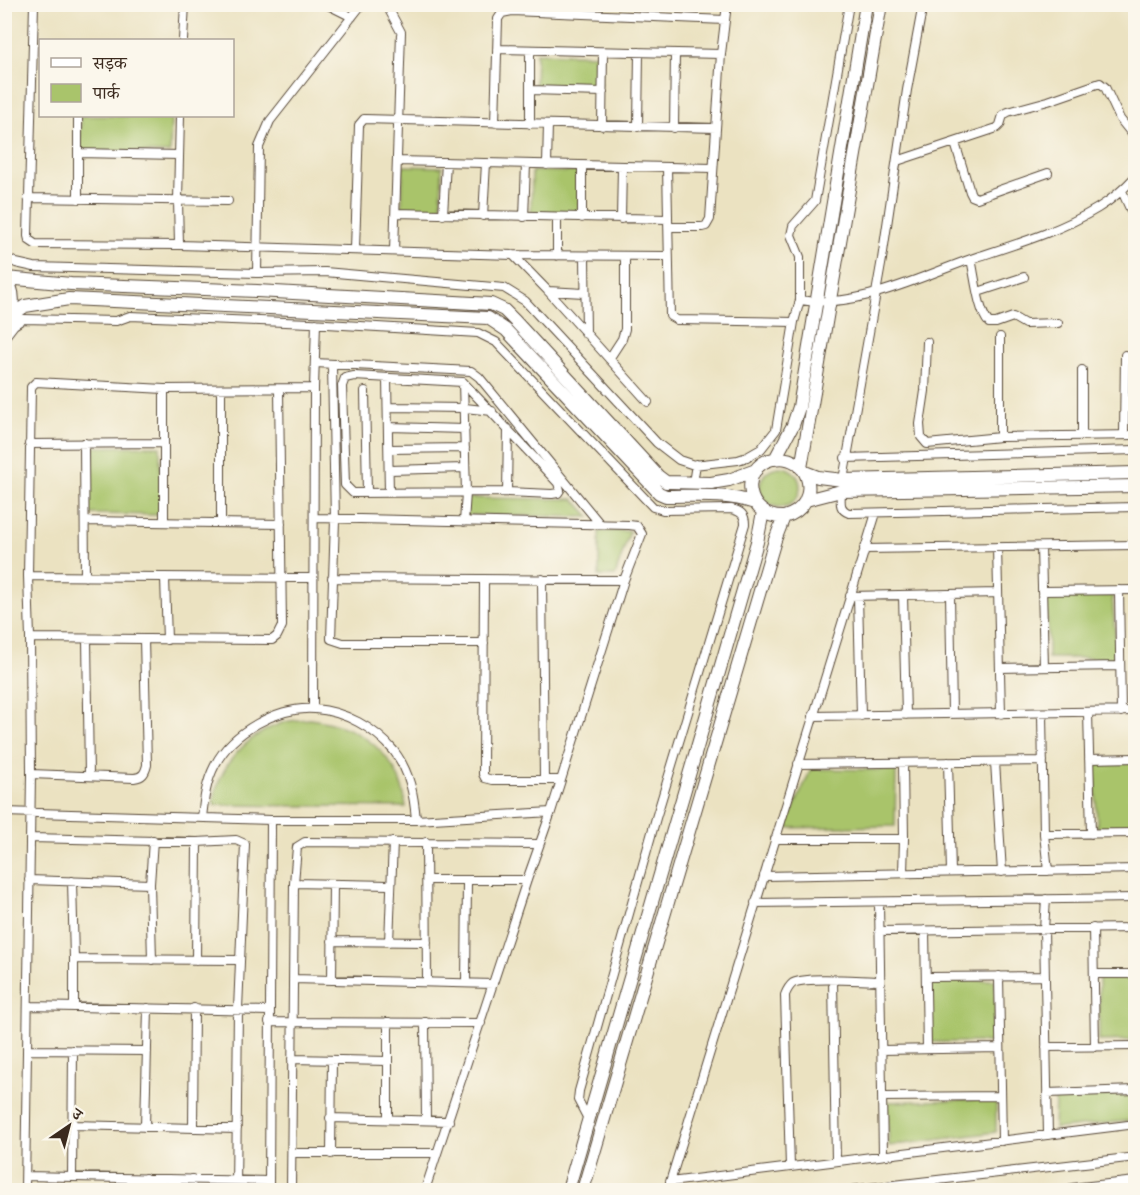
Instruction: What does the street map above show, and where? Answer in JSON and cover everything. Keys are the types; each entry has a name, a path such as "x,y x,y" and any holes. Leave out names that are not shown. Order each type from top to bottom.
{"street":[{"path":"4,11 5,4"},
{"path":"34,4 37,46 28,236 29,240 35,244 179,244 513,255 668,256"},
{"path":"183,39 185,4"},
{"path":"326,4 352,17"},
{"path":"257,273 259,147 266,128 362,4"},
{"path":"386,4 401,32 394,251"},
{"path":"396,213 621,219 702,227 709,223 721,54 727,4"},
{"path":"4,256 16,263 34,267 257,273 325,272 504,288 525,301 657,443 679,460 696,464 747,458 770,440 776,430 794,322 800,300 800,257 791,235 793,226 815,201 849,4"},
{"path":"775,459 793,425 799,407 866,4"},
{"path":"8,321 25,306 69,299 488,318 506,330 652,488 666,496 741,498 773,516 784,517 800,509 809,489 803,470 881,4"},
{"path":"923,4 876,293 846,458 840,506 849,513 1136,507"},
{"path":"495,123 498,19 506,11 724,20"},
{"path":"497,49 721,54"},
{"path":"530,124 531,50"},
{"path":"602,126 603,52"},
{"path":"638,127 639,52"},
{"path":"674,128 675,53"},
{"path":"897,161 997,129 1003,115 1008,112 1100,84 1104,87 1120,119 1136,139"},
{"path":"530,90 603,92"},
{"path":"78,117 78,199"},
{"path":"179,244 180,117"},
{"path":"355,249 359,125 364,119 716,128"},
{"path":"547,165 548,124"},
{"path":"955,142 970,192 976,198 1048,172"},
{"path":"78,153 179,155"},
{"path":"397,161 713,168"},
{"path":"443,215 446,162"},
{"path":"483,216 486,163"},
{"path":"524,217 526,164"},
{"path":"582,166 582,218"},
{"path":"621,219 622,167"},
{"path":"667,167 668,312 672,319 794,322"},
{"path":"800,300 816,303 831,302 876,293 1055,229 1095,210 1122,191 1136,176"},
{"path":"1122,191 1136,222"},
{"path":"28,198 228,201"},
{"path":"556,256 557,218"},
{"path":"513,255 648,402"},
{"path":"585,256 586,334"},
{"path":"609,359 622,339 625,329 625,256"},
{"path":"971,259 986,320 991,324 1013,317 1025,324 1058,323"},
{"path":"5,277 12,290 14,303 8,321"},
{"path":"5,277 71,284 257,291 491,304 504,310 515,321 666,482 693,483 729,480 756,470 764,463 775,459 786,459 818,477 842,485 1136,486"},
{"path":"978,292 1024,277"},
{"path":"548,291 584,293"},
{"path":"4,338 14,325 23,319 116,321 130,316 316,323 478,333 496,342 653,507 663,510 735,510 743,515 745,524 656,818 579,1091 578,1100 588,1119"},
{"path":"313,709 316,323"},
{"path":"1000,337 1000,437"},
{"path":"927,342 925,391 920,424 921,437 927,444 1000,437 1136,435"},
{"path":"1124,435 1125,355"},
{"path":"315,363 471,371 600,524"},
{"path":"332,365 335,520 330,636 334,641 484,643"},
{"path":"1082,370 1082,435"},
{"path":"354,376 463,382 558,483 561,488 556,494 353,493 345,485 343,381 345,378 354,376"},
{"path":"387,379 389,493"},
{"path":"25,1191 31,838 28,576 31,387 36,382 164,389 314,388"},
{"path":"463,382 466,493 464,522"},
{"path":"164,389 164,522"},
{"path":"221,389 222,523"},
{"path":"30,638 272,640 277,636 282,626 279,389"},
{"path":"364,391 367,493"},
{"path":"389,407 465,408 492,411"},
{"path":"389,427 465,429"},
{"path":"507,492 508,429"},
{"path":"84,443 85,577"},
{"path":"29,444 164,443"},
{"path":"389,449 465,448"},
{"path":"846,458 1136,450"},
{"path":"693,483 696,464"},
{"path":"389,470 465,468"},
{"path":"568,1191 758,542 759,507 750,487 756,470"},
{"path":"806,500 842,485 1136,473"},
{"path":"700,496 701,510"},
{"path":"876,513 864,549 854,596 798,764 670,1186 790,1167 1136,1124"},
{"path":"583,1191 775,540 784,517"},
{"path":"315,518 629,525 637,526 641,529 642,534 624,579 551,812 425,1191"},
{"path":"85,521 281,524"},
{"path":"864,549 1136,545"},
{"path":"1041,547 1044,667"},
{"path":"997,548 1001,714"},
{"path":"28,576 313,578"},
{"path":"165,578 167,640"},
{"path":"332,578 624,579"},
{"path":"484,579 483,774 485,778 493,780 561,780"},
{"path":"542,579 544,780"},
{"path":"1119,590 1121,712"},
{"path":"1042,591 1136,590"},
{"path":"854,596 998,593"},
{"path":"950,594 952,714"},
{"path":"903,595 906,715"},
{"path":"854,596 861,716"},
{"path":"87,639 89,776"},
{"path":"31,774 140,778 146,772 144,639"},
{"path":"1000,668 1120,666"},
{"path":"202,818 205,790 216,763 233,741 255,724 281,713 313,709 357,721 377,734 394,752 407,773 414,796 416,820"},
{"path":"813,716 1136,711"},
{"path":"1088,712 1091,834"},
{"path":"1042,713 1044,834 1048,871"},
{"path":"1089,759 1136,758"},
{"path":"798,764 1043,761"},
{"path":"948,762 951,872"},
{"path":"995,762 1002,872"},
{"path":"903,763 903,873"},
{"path":"4,812 271,820 416,820 551,812"},
{"path":"26,1176 236,1179 268,1186 271,820"},
{"path":"1044,834 1136,833"},
{"path":"31,838 197,842 236,840 245,844 238,1009 236,1191"},
{"path":"775,839 904,839"},
{"path":"152,960 150,884 153,840"},
{"path":"196,960 197,842"},
{"path":"291,1191 294,883 296,852 300,844 305,842 426,842 539,844"},
{"path":"389,942 389,885 393,842"},
{"path":"426,842 427,982"},
{"path":"764,876 1136,869"},
{"path":"29,880 150,884"},
{"path":"427,880 527,880"},
{"path":"466,983 467,880"},
{"path":"72,881 74,1007"},
{"path":"294,883 389,885"},
{"path":"332,980 333,884"},
{"path":"755,903 1136,898"},
{"path":"1046,899 1044,929 1048,1135"},
{"path":"879,903 883,1155"},
{"path":"1093,928 1095,1047"},
{"path":"879,931 1136,928"},
{"path":"925,930 927,1049"},
{"path":"332,941 427,942"},
{"path":"74,959 240,960"},
{"path":"1094,974 1136,974"},
{"path":"999,976 1002,1141"},
{"path":"926,977 1045,976"},
{"path":"293,979 494,984"},
{"path":"790,1167 785,994 794,983 833,980 879,981"},
{"path":"833,980 836,1161"},
{"path":"28,1006 269,1011"},
{"path":"145,1127 148,1008"},
{"path":"193,1128 194,1008"},
{"path":"270,1022 481,1023"},
{"path":"388,1022 388,1119"},
{"path":"425,1022 426,1120"},
{"path":"1046,1047 1136,1046"},
{"path":"881,1050 1000,1048"},
{"path":"28,1050 147,1051"},
{"path":"72,1176 73,1050"},
{"path":"292,1059 388,1061"},
{"path":"331,1154 332,1060"},
{"path":"1047,1094 1136,1090"},
{"path":"882,1097 1001,1096"},
{"path":"330,1118 449,1120"},
{"path":"72,1125 237,1128"},
{"path":"292,1153 437,1154"},
{"path":"851,1191 1136,1157"},
{"path":"145,1178 145,1191"},
{"path":"191,1191 192,1179"},
{"path":"1072,1191 1136,1183"}],"green space":[{"path":"536,53 601,55 600,87 535,85"},
{"path":"81,117 171,117 170,153 80,151"},
{"path":"403,166 442,167 441,209 402,208"},
{"path":"532,171 580,172 579,213 531,212"},
{"path":"160,446 161,515 89,514 89,447"},
{"path":"780,467 794,473 800,487 794,501 780,507 766,501 760,487 766,473"},
{"path":"466,498 574,499 590,517 466,515"},
{"path":"599,531 630,531 615,576 599,576"},
{"path":"1047,595 1112,595 1117,658 1048,658"},
{"path":"310,719 345,728 374,745 395,771 406,807 213,805 227,765 245,744 282,723"},
{"path":"1095,763 1135,763 1135,826 1097,828"},
{"path":"811,769 896,770 895,826 785,828"},
{"path":"1099,977 1135,977 1135,1040 1099,1041"},
{"path":"995,980 995,1042 931,1042 930,981"},
{"path":"1135,1094 1135,1120 1054,1129 1055,1098"},
{"path":"996,1099 996,1132 889,1146 887,1102"}]}
